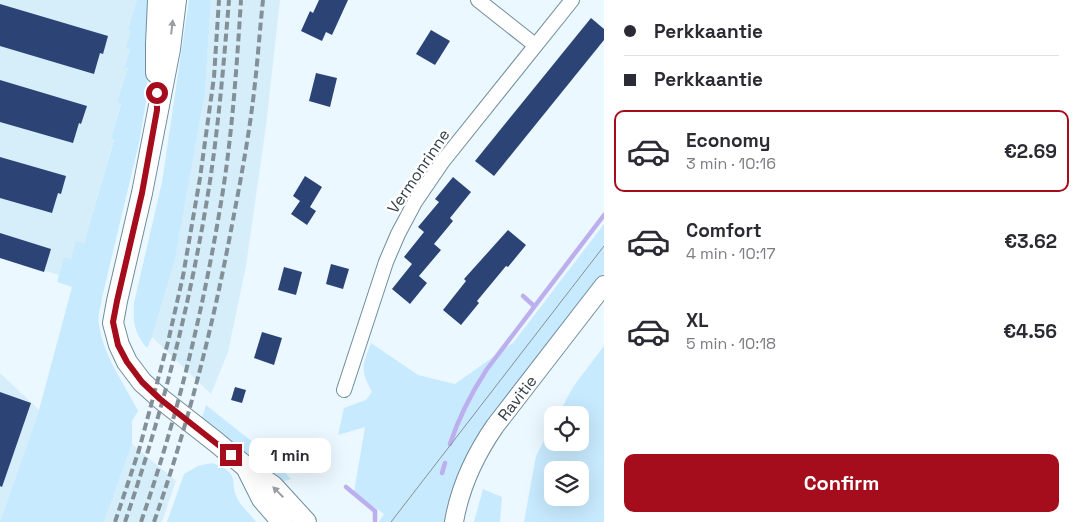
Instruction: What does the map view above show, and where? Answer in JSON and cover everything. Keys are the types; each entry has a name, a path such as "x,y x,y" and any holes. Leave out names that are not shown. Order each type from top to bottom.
{"main road":[{"path":"157,110 156,44 158,0"},
{"path":"176,0 170,49 142,193 113,322 118,345 127,362 142,382 160,399 272,486 306,522"},
{"path":"246,467 262,498 282,522"}],"street":[{"path":"478,0 535,45"},
{"name":"Vermonrinne","path":"344,390 386,262 415,202 447,155 572,0"},
{"name":"Ravitie","path":"454,522 460,495 480,449 495,426 604,285"}],"shaded area":[{"path":"0,0 137,0 128,29 131,31 130,48 124,66 128,68 117,102 121,103 111,138 114,139 84,243 71,259 64,258 59,275 0,258"},
{"path":"137,0 153,0 146,102 139,143 98,319 105,348 138,411 132,421 132,444 104,522 0,522 39,410 72,287 57,282 64,257 71,259 76,241 84,243 114,140 111,138 121,104 117,102 128,68 124,67 130,49 126,48 131,31 128,29"},
{"path":"189,0 211,0 205,93 175,260 147,348 135,327 134,303 162,182"},
{"path":"211,0 280,0 266,126 246,266 228,352 211,394 152,337 175,260 205,93"},
{"path":"604,224 604,273 488,423 460,471 452,491 445,522 379,522 384,514 354,492 365,427 338,435 344,408 366,400 372,392 364,372 364,363 371,343 418,375 455,384 513,343"},
{"path":"604,346 604,522 524,522 536,456 544,440 544,451 589,451 589,406 563,406 573,387"},
{"path":"0,373 39,410 0,522"},
{"path":"206,405 265,452 291,479 282,482 270,475 236,444 202,418"},
{"path":"132,444 176,481 162,522 104,522"},
{"path":"212,463 222,467 232,476 236,496 256,522 167,522 184,474 198,466"},
{"path":"483,489 502,497 500,522 474,522"}],"building":[{"path":"319,0 348,0 332,35 326,32 322,41 301,31 310,11 313,13"},
{"path":"0,4 108,36 103,54 100,53 94,74 0,46"},
{"path":"591,18 604,29 604,40 494,176 475,161"},
{"path":"431,30 450,41 435,65 416,54"},
{"path":"316,73 337,78 330,107 309,101"},
{"path":"0,80 87,106 73,143 0,122"},
{"path":"0,157 66,176 61,194 58,193 52,213 0,198"},
{"path":"305,176 322,187 310,207 316,211 307,225 291,214 300,201 293,196"},
{"path":"453,177 471,192 450,218 453,221 434,244 441,250 419,276 427,283 410,304 392,289 412,264 404,257 424,232 418,227 439,202 435,199"},
{"path":"508,230 526,245 477,301 479,303 461,325 443,310 466,281 464,279"},
{"path":"0,233 51,249 44,272 0,258"},
{"path":"331,264 349,269 343,289 326,284"},
{"path":"284,267 302,272 296,295 278,290"},
{"path":"262,332 282,338 274,365 254,358"},
{"path":"235,387 246,390 242,403 231,400"},
{"path":"0,392 31,403 2,487 0,486"}],"waterway":[{"path":"450,444 466,405 487,369 604,215"},
{"path":"523,296 534,306"},
{"path":"442,473 445,463"},
{"path":"346,487 375,511 375,521"}],"tram line":[{"path":"391,522 604,246"}],"railway":[{"path":"115,522 139,450 168,342 183,276 200,178 214,77 219,0"},
{"path":"125,522 164,396 185,311 203,224 221,90 229,0"},
{"path":"141,522 179,397 209,270 230,138 241,0"},
{"path":"154,522 189,412 225,263 251,119 263,0"}],"route":[{"path":"157,93 157,110 142,193 113,322 118,345 127,362 142,382 160,399 231,455"}]}
